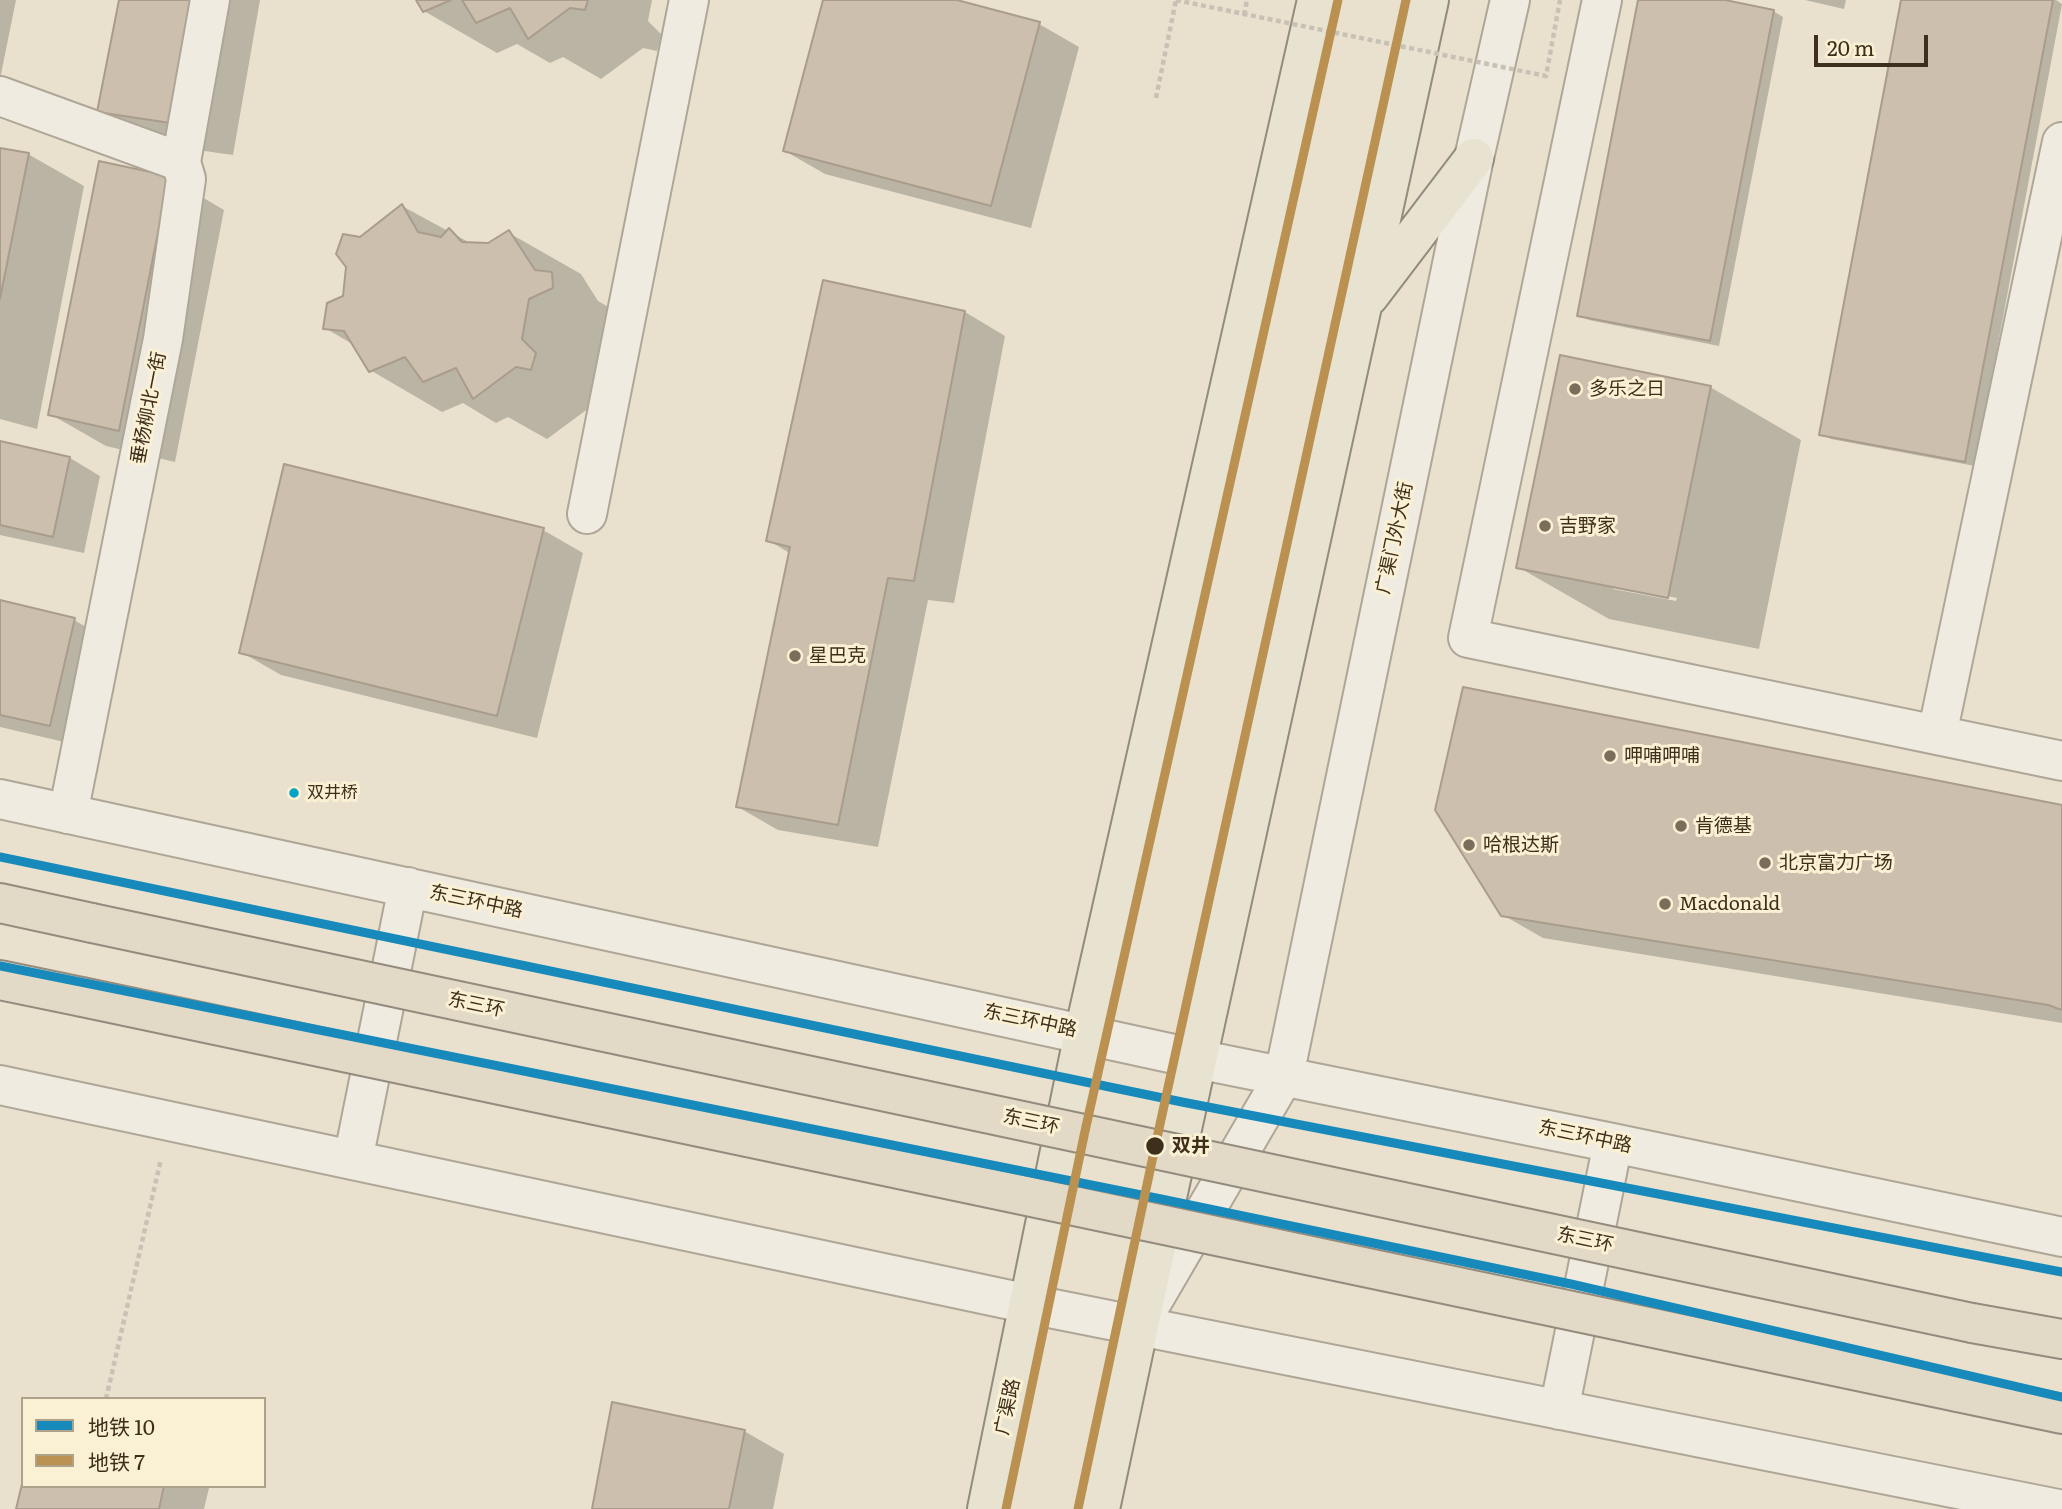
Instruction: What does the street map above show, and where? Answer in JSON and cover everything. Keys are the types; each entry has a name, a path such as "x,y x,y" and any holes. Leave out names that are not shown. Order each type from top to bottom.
{"highway":[{"name":"东三环","path":"0,903 1972,1323 2062,1339"},
{"path":"0,980 2062,1414"}],"main road":[{"path":"1084,1032 1317,0"},
{"path":"1100,1509 1429,0"},
{"path":"1361,306 1474,158"},
{"name":"广渠路","path":"987,1509 1084,1032"}],"street":[{"name":"垂杨柳北一街","path":"68,814 163,339 186,178 181,162 210,0"},
{"path":"587,514 689,0"},
{"name":"广渠门外大街","path":"1139,1325 1284,1076 1474,158 1510,0"},
{"path":"1602,0 1468,638 2062,761"},
{"path":"0,96 181,162"},
{"path":"1937,735 2062,142"},
{"name":"东三环中路","path":"0,799 1084,1032 1197,1059 2062,1237"},
{"path":"353,1160 408,887"},
{"path":"0,1084 1029,1304 2058,1509"},
{"path":"1559,1410 1613,1143"}],"path":[{"path":"1156,98 1176,0 1546,76 1560,0"},
{"path":"1244,15 1247,0"},
{"path":"106,1397 170,1121"}],"building":[{"path":"119,0 199,0 177,124 97,112"},
{"path":"416,0 451,0 423,12"},
{"path":"462,0 588,0 585,10 570,8 528,39 510,8 476,23"},
{"path":"823,0 957,0 1040,22 991,206 783,151"},
{"path":"1638,0 1725,0 1774,10 1710,341 1577,316"},
{"path":"1901,0 2053,0 1965,462 1819,435"},
{"path":"0,148 29,153 0,299"},
{"path":"99,161 169,176 119,431 48,415"},
{"path":"402,204 418,232 441,237 449,228 462,242 488,243 509,230 535,270 552,272 553,288 529,299 522,339 536,353 531,370 516,367 473,399 456,368 423,382 405,357 369,372 344,331 323,329 327,303 343,296 346,267 336,254 343,234 360,237"},
{"path":"823,280 965,311 914,581 888,578 838,825 736,807 790,547 766,541"},
{"path":"1560,355 1711,386 1668,598 1516,568"},
{"path":"0,441 70,457 53,537 0,525"},
{"path":"284,464 544,528 497,716 239,653"},
{"path":"0,600 75,618 50,726 0,715"},
{"name":"北京富力广场","path":"1463,687 2062,805 2062,1010 2048,1005 1501,916 1435,810"},
{"path":"612,1402 745,1430 729,1509 592,1509"},
{"path":"21,1488 164,1488 159,1509 16,1509"}],"metro line":[{"name":"7","path":"1006,1509 1085,1131 1338,0"},
{"name":"7","path":"1078,1509 1406,0"},
{"name":"10","path":"0,857 1182,1102 2062,1272"},
{"name":"10","path":"0,966 1571,1284 2062,1397"}],"place":[{"name":"多乐之日","path":"1575,389"},
{"name":"吉野家","path":"1545,526"},
{"name":"星巴克","path":"795,656"},
{"name":"呷哺呷哺","path":"1610,756"},
{"name":"双井桥","path":"294,793"},
{"name":"肯德基","path":"1681,826"},
{"name":"哈根达斯","path":"1469,845"},
{"name":"北京富力广场","path":"1765,863"},
{"name":"Macdonald","path":"1665,904"},
{"name":"双井","path":"1155,1146"}]}
